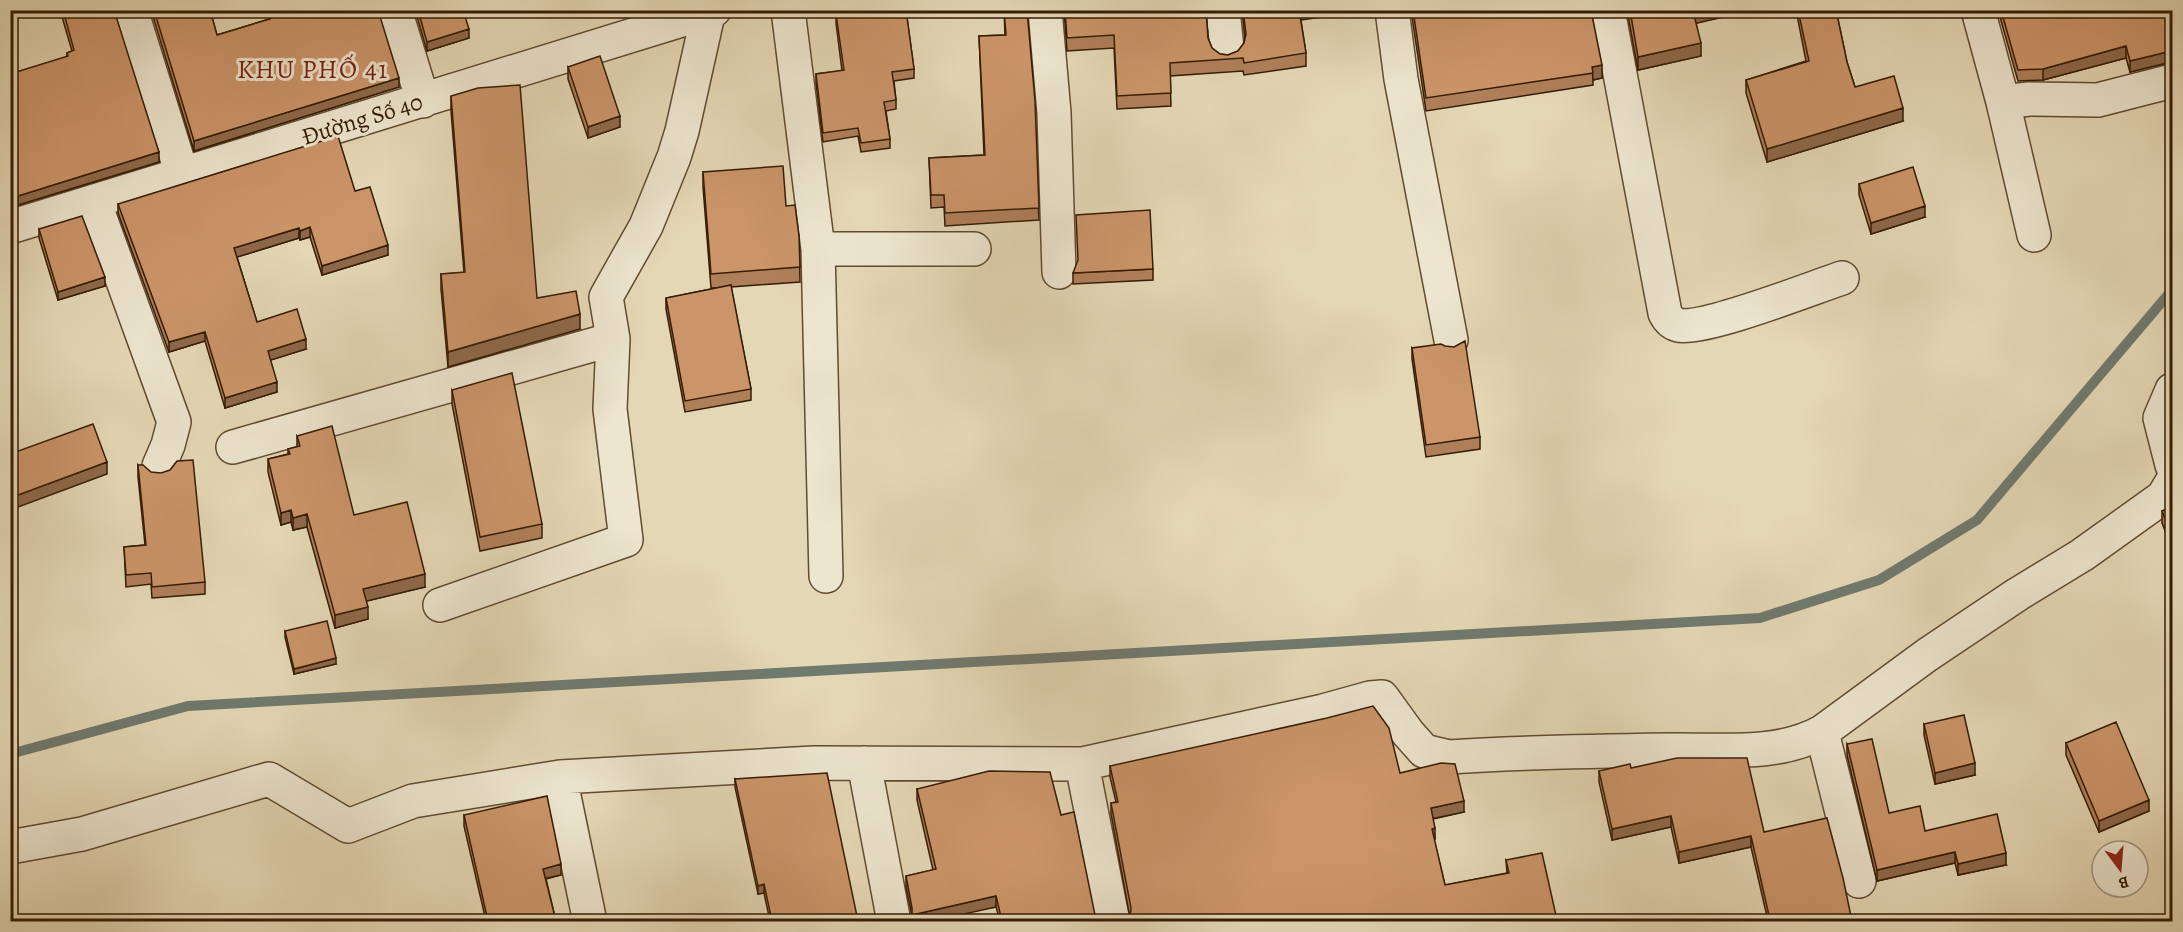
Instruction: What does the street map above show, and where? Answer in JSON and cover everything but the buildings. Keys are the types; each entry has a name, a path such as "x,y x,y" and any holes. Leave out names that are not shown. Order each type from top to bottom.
{"street":[{"path":"131,10 182,174"},
{"path":"395,10 423,101"},
{"path":"788,10 818,249 826,576"},
{"path":"1045,10 1054,112 1059,272"},
{"path":"1223,10 1227,49"},
{"path":"1392,10 1401,79 1451,340"},
{"path":"1608,10 1665,313 1671,322 1682,326 1708,323 1842,278"},
{"path":"1978,10 2003,102 2034,235"},
{"path":"440,605 627,540 610,410 613,339 606,297 646,226 674,157 685,122 711,11"},
{"name":"Đường Số 40","path":"10,227 711,11"},
{"path":"2003,102 2029,99 2098,100 2172,81"},
{"path":"94,201 174,422 159,466"},
{"path":"818,249 974,249"},
{"path":"233,447 613,339"},
{"path":"2172,390 2160,418 2172,465"},
{"path":"10,847 82,834 269,779 348,826 413,801 560,777 814,763 1082,764 1382,697 1408,733 1424,750 1449,757 1661,750 1736,750 1788,745 1822,732 1927,655 2169,498"},
{"path":"1822,732 1859,881"},
{"path":"864,763 894,921"},
{"path":"1082,764 1113,921"},
{"path":"560,777 590,921"}],"waterway":[{"path":"10,754 188,706 1760,618 1879,580 1977,520 2172,290"}],"district":[{"name":"KHU PHỐ 41","path":"313,69"}]}
